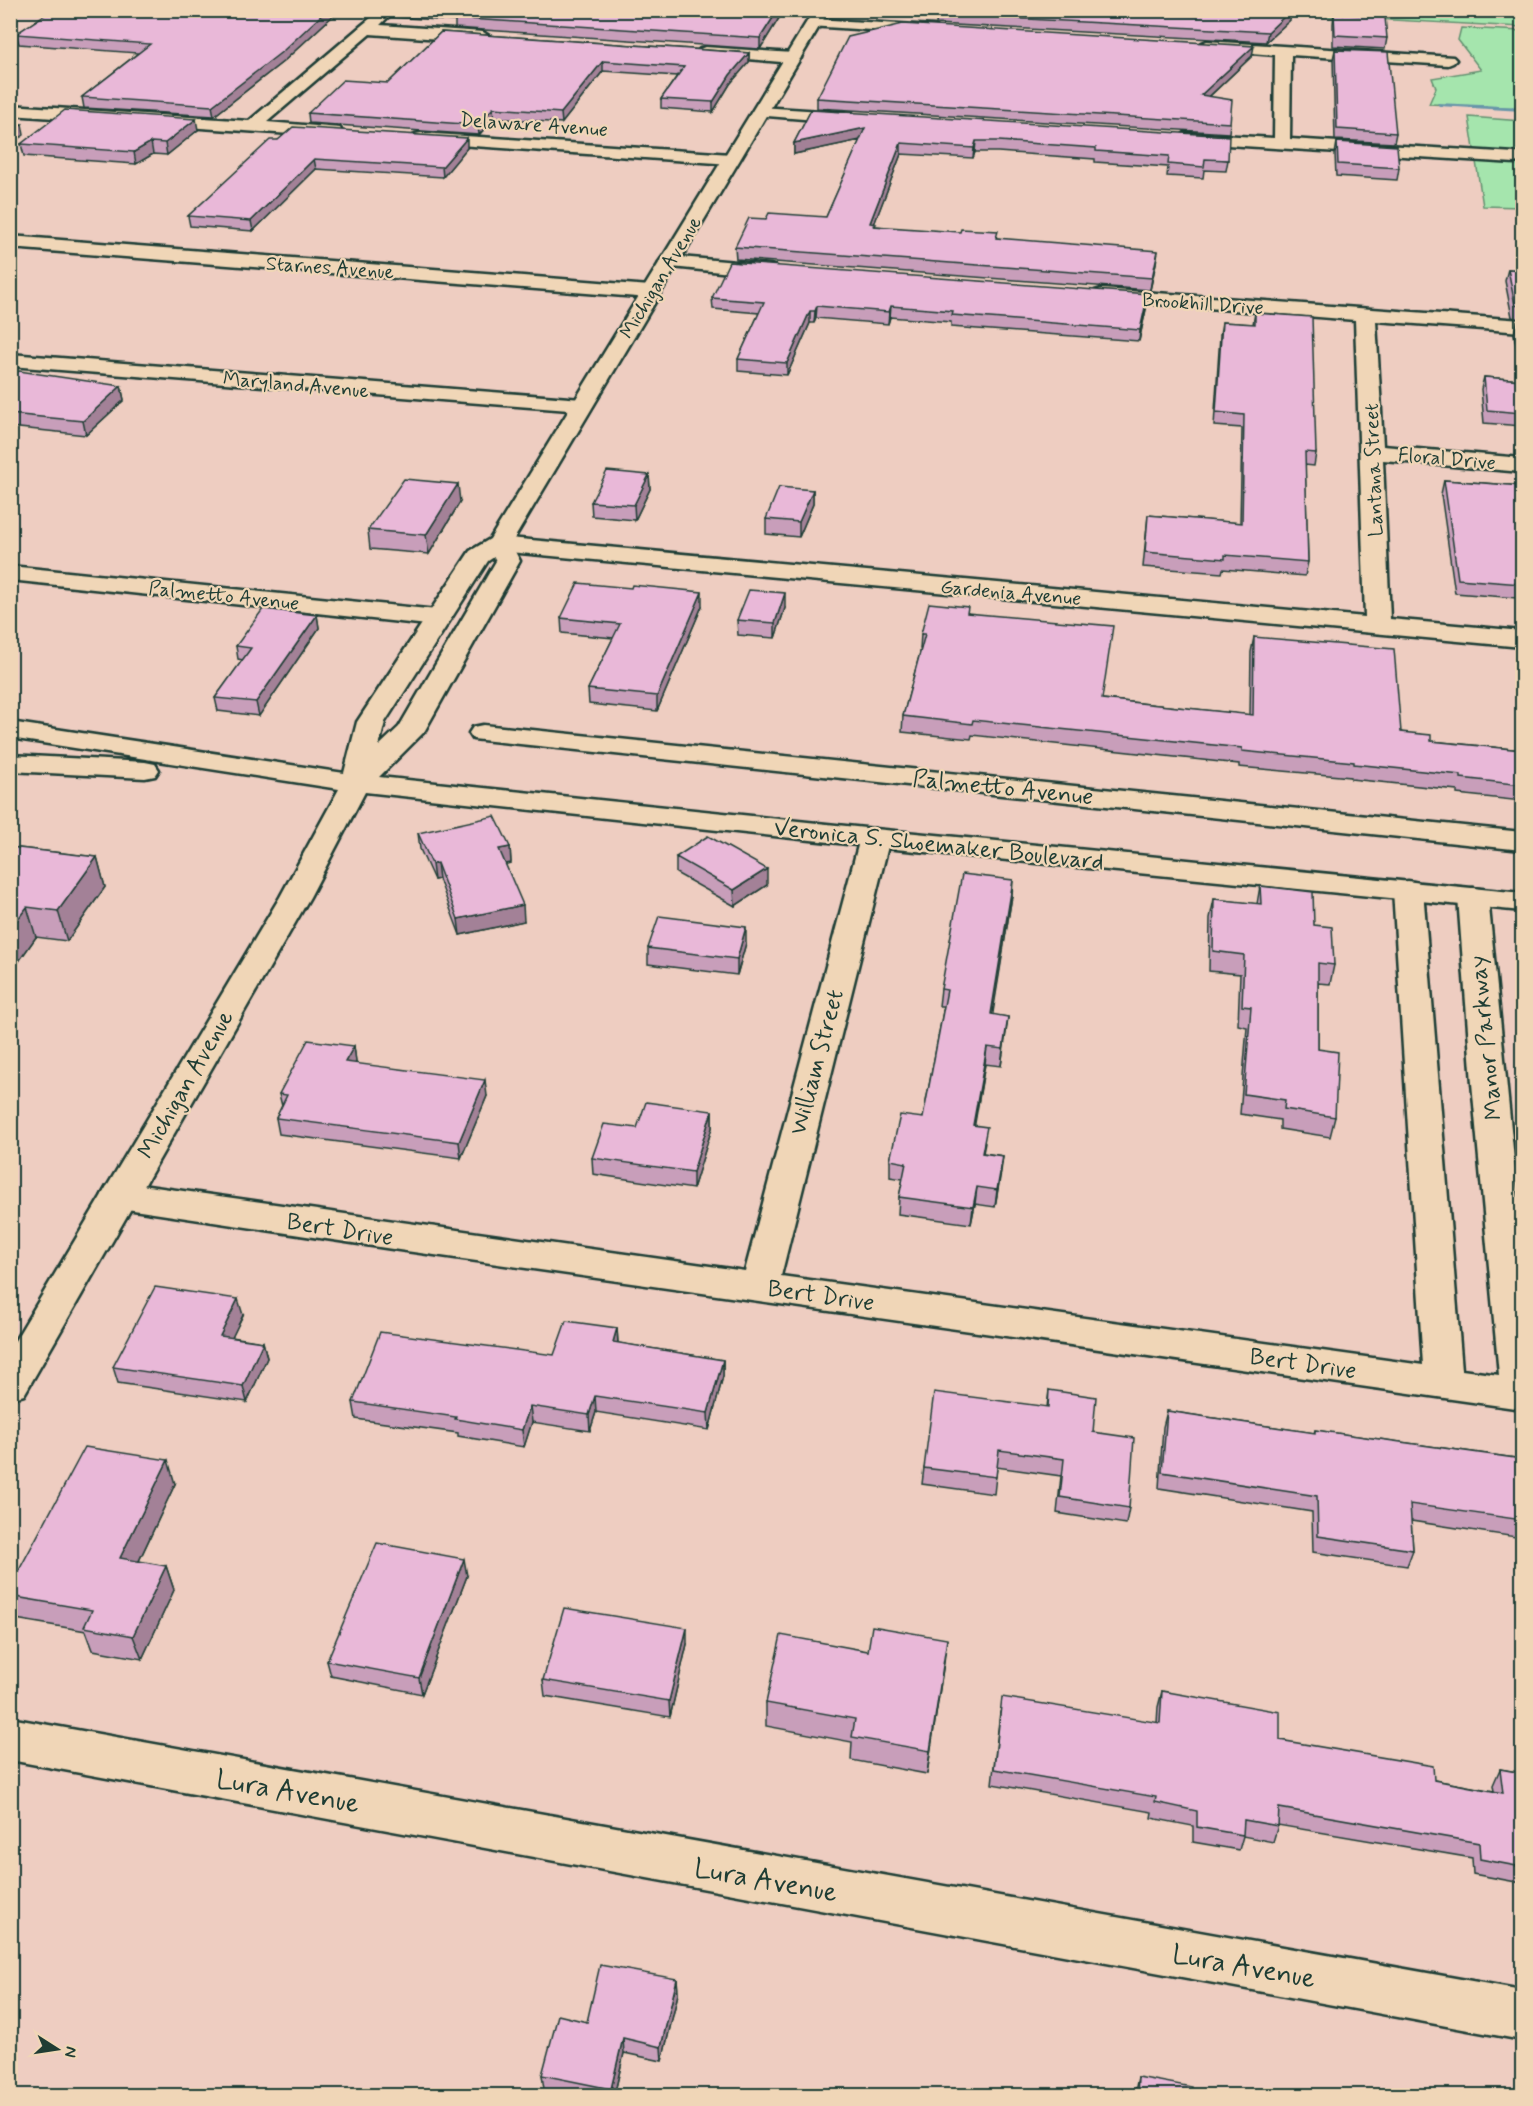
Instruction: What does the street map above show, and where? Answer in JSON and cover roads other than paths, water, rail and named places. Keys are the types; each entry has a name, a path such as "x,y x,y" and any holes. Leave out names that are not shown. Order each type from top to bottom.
{"street":[{"path":"253,126 388,10"},
{"path":"818,17 948,31"},
{"name":"Michigan Avenue","path":"10,1384 295,897 356,783 371,722 479,556 499,544 818,17"},
{"path":"366,29 497,38"},
{"path":"1195,45 1448,60"},
{"path":"686,51 793,58"},
{"path":"1282,144 1283,51"},
{"path":"10,110 347,133"},
{"path":"760,112 871,119"},
{"name":"Delaware Avenue","path":"405,137 731,159"},
{"path":"1165,137 1515,158"},
{"name":"Starnes Avenue","path":"10,242 650,292"},
{"path":"669,262 794,273"},
{"name":"Brookhill Drive","path":"1080,294 1522,326"},
{"name":"Lantana Street","path":"1365,315 1378,626"},
{"name":"Maryland Avenue","path":"10,360 582,405"},
{"name":"Floral Drive","path":"1372,452 1522,465"},
{"name":"Michigan Avenue","path":"356,783 410,732 508,561 499,544"},
{"name":"Gardenia Avenue","path":"499,544 1522,639"},
{"name":"Palmetto Avenue","path":"10,573 437,618"},
{"name":"Veronica S. Shoemaker Boulevard","path":"10,730 356,783 875,838 1522,902"},
{"name":"Palmetto Avenue","path":"483,733 1522,841"},
{"name":"Veronica S. Shoemaker Boulevard","path":"10,763 356,783"},
{"name":"William Street","path":"759,1287 875,838"},
{"path":"1408,890 1442,1343 1443,1383"},
{"name":"Manor Parkway","path":"1473,897 1482,1022 1521,1394"},
{"name":"Bert Drive","path":"120,1195 399,1238 1521,1394"},
{"name":"Lura Avenue","path":"10,1739 1522,2015"}],"waterway":[{"path":"1439,104 1522,109"}]}
